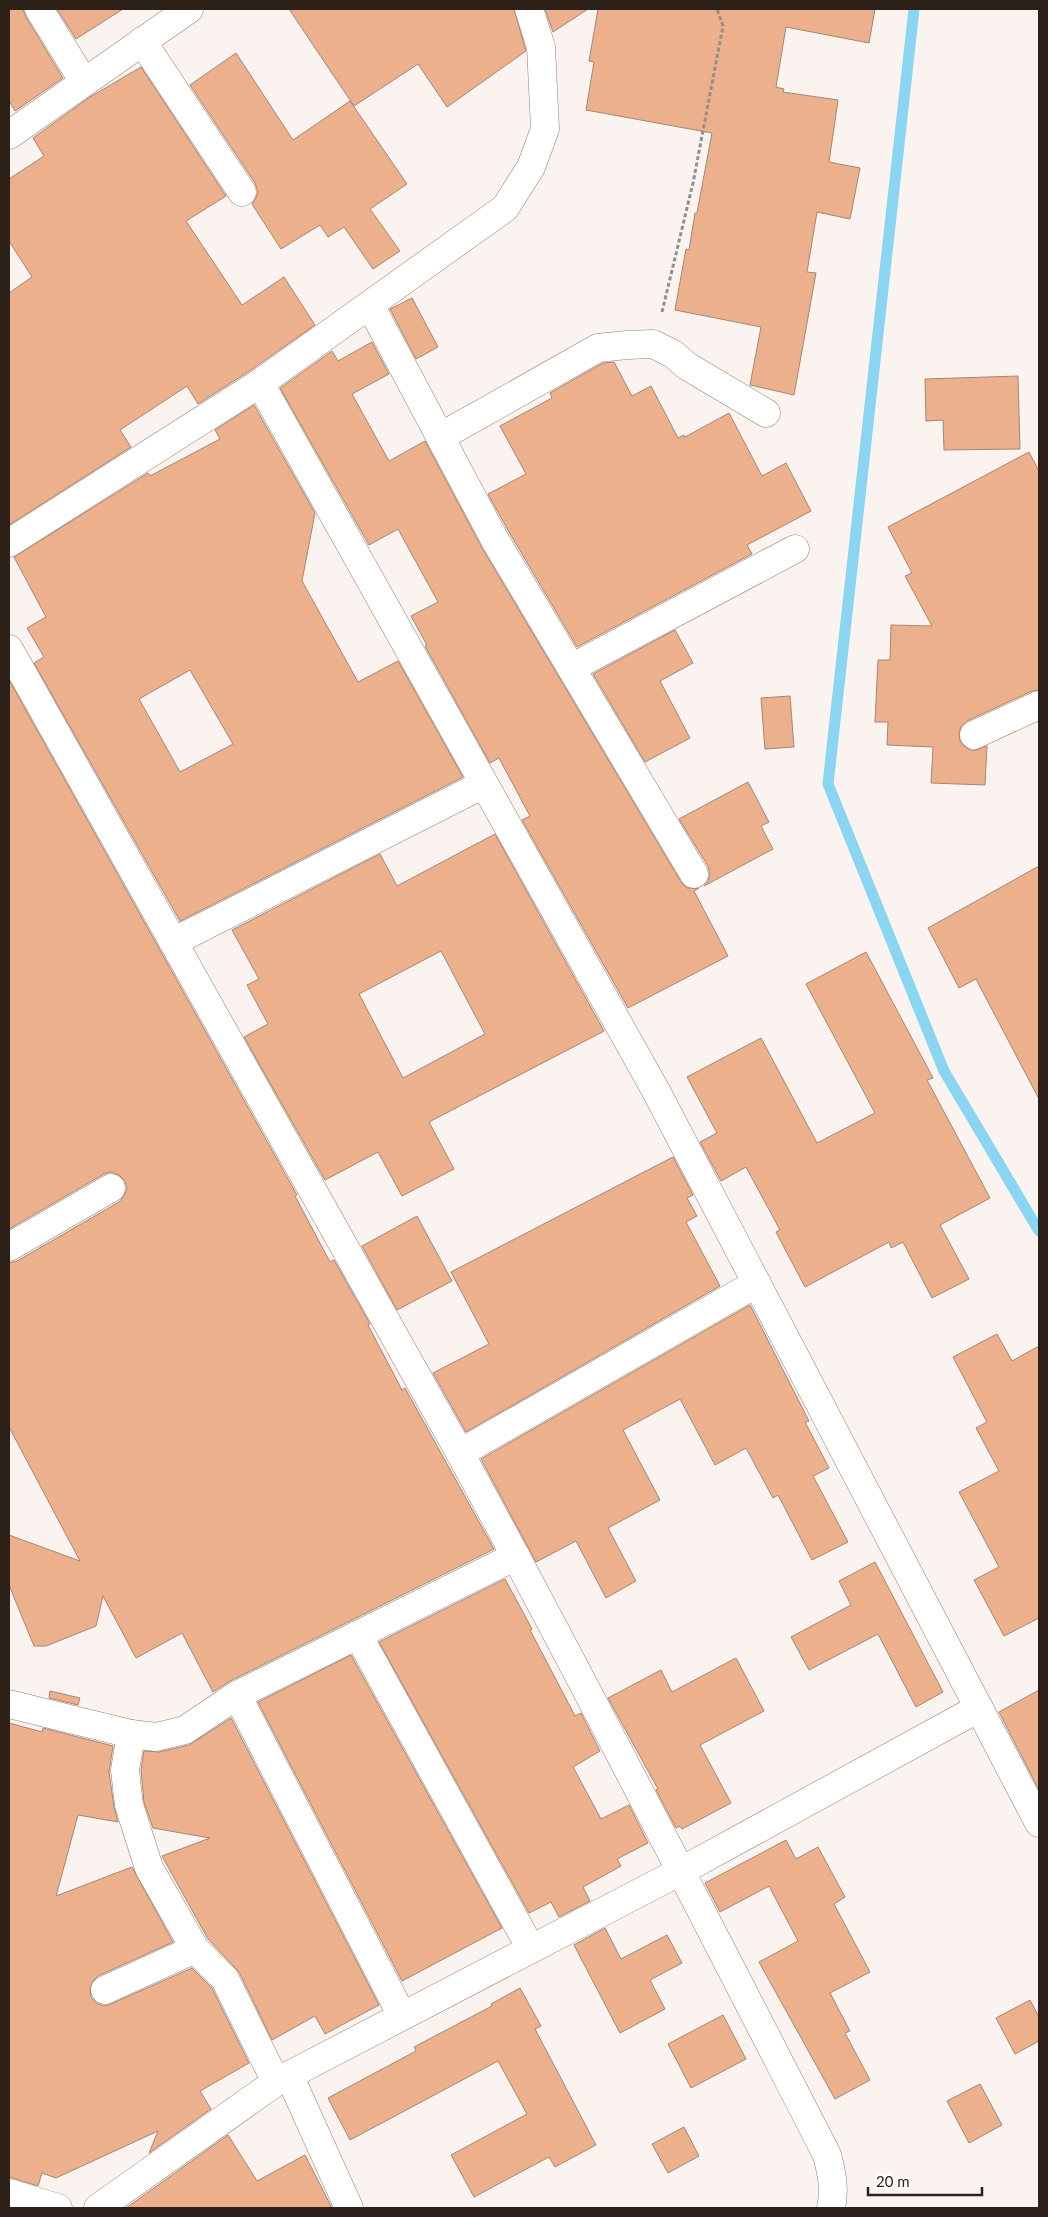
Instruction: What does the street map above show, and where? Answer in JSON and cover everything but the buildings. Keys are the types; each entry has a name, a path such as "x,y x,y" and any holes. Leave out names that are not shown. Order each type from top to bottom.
{"street":[{"path":"39,9 84,82"},
{"path":"9,135 189,9"},
{"path":"9,543 260,383 505,208 531,167 546,129 541,47 529,9"},
{"path":"142,41 242,192"},
{"path":"370,304 495,540 694,874"},
{"path":"440,437 598,348 653,344 673,354 687,366 766,413"},
{"path":"260,383 656,1091 1039,1823"},
{"path":"571,668 795,549"},
{"path":"9,649 516,1556 827,2155 833,2177 834,2196 831,2208"},
{"path":"974,734 1039,705"},
{"path":"173,942 484,784"},
{"path":"9,1247 111,1188"},
{"path":"460,1453 757,1283"},
{"path":"9,1704 131,1734 156,1737 185,1730 238,1695 516,1556"},
{"path":"358,1635 531,1949"},
{"path":"238,1695 402,2016"},
{"path":"98,2208 282,2078 681,1871 979,1708"},
{"path":"131,1734 125,1770 129,1805 149,1868 195,1949 225,1979 282,2078 349,2208"},
{"path":"106,1990 195,1949"},
{"path":"9,2193 58,2208"}],"path":[{"path":"653,344 675,264 695,173 722,26 717,9"}],"waterway":[{"path":"914,9 828,784 944,1071 1039,1231"}]}
